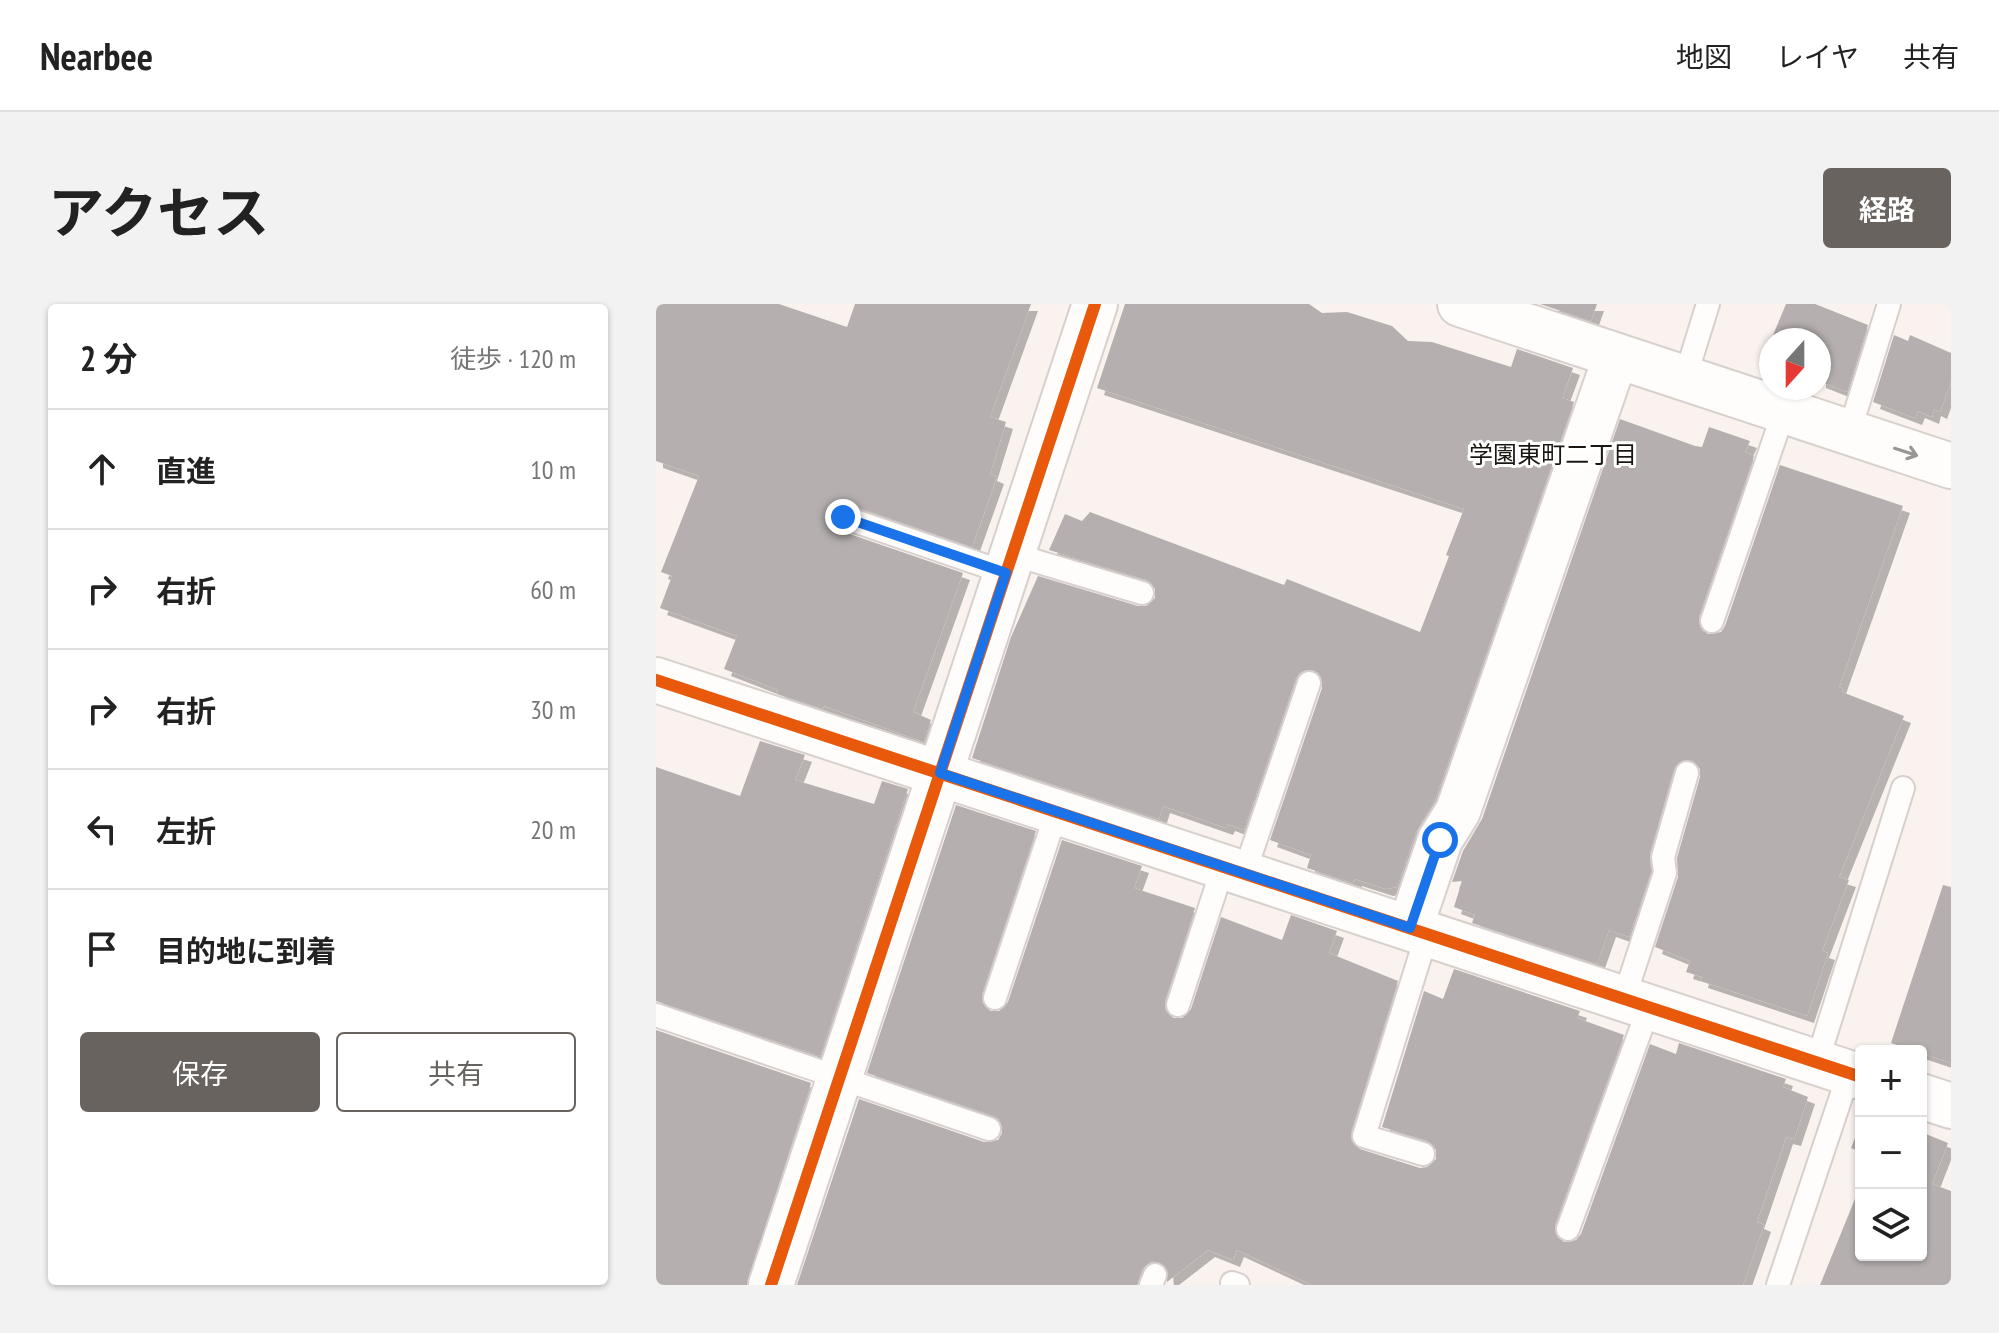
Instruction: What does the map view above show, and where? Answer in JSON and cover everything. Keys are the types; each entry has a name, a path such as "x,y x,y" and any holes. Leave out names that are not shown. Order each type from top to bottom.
{"street":[{"path":"771,1285 1095,304"},
{"path":"1460,304 1531,315 1616,356 1951,466"},
{"path":"1419,931 1440,840 1458,811 1616,356"},
{"path":"656,680 1842,1070"},
{"path":"1927,1098 1951,1106"}],"lane":[{"path":"1685,378 1708,304"},
{"path":"1849,433 1889,304"},
{"path":"1712,621 1784,411"},
{"path":"843,517 1009,564 1142,593"},
{"path":"1178,1005 1309,683"},
{"path":"1568,1229 1637,1003 1665,873 1663,857 1687,773"},
{"path":"1778,1285 1842,1070 1903,788"},
{"path":"995,998 1057,811"},
{"path":"1419,931 1364,1136 1423,1154"},
{"path":"656,1015 989,1129"}],"building":[{"path":"656,304 779,304 847,327 855,304 1031,304 990,417 1006,422 990,474 997,477 972,547 848,504 834,506 830,513 832,526 838,530 963,573 913,712 931,720 924,742 824,706 823,709 777,694 778,690 724,669 737,636 660,608 672,576 661,572 699,476 656,461"},
{"path":"1125,304 1309,304 1322,313 1347,312 1392,326 1408,341 1432,342 1511,367 1517,349 1573,368 1562,398 1574,402 1435,800 1416,832 1397,887 1386,889 1355,879 1353,883 1307,868 1311,855 1270,840 1322,688 1320,674 1313,670 1300,672 1296,678 1244,830 1228,824 1226,828 1163,806 1159,819 972,758 1011,637 1038,576 1138,606 1146,606 1155,598 1155,589 1147,580 1049,550 1065,514 1082,521 1090,512 1284,585 1287,579 1420,632 1449,556 1446,555 1464,509 1097,388"},
{"path":"1540,304 1597,304 1591,321"},
{"path":"1786,304 1815,304 1868,325 1847,392 1831,386 1831,328 1776,328"},
{"path":"1894,335 1908,341 1910,335 1951,353 1951,382 1940,412 1934,409 1932,417 1918,411 1915,418 1873,402"},
{"path":"1620,419 1695,446 1702,447 1709,427 1750,441 1745,452 1754,456 1699,616 1701,630 1708,634 1721,632 1725,626 1780,465 1903,506 1839,687 1843,689 1842,692 1904,716 1839,877 1849,880 1822,951 1828,953 1807,1016 1701,981 1702,977 1686,972 1690,961 1655,947 1678,877 1677,858 1700,777 1700,769 1692,760 1683,760 1674,769 1650,853 1651,872 1629,937 1609,930 1597,964 1472,923 1475,915 1454,907 1462,881 1452,882 1463,851 1482,819"},
{"path":"760,741 805,755 795,780 874,804 882,781 908,789 820,1056 656,1001 656,767 740,796"},
{"path":"956,805 1036,831 982,994 982,1002 990,1011 999,1011 1008,1002 1062,840 1142,866 1134,888 1195,908 1165,1001 1165,1009 1173,1018 1182,1018 1191,1009 1221,917 1282,940 1291,915 1337,931 1329,953 1398,981 1351,1132 1351,1140 1360,1149 1420,1168 1427,1167 1436,1159 1436,1150 1428,1141 1382,1127 1424,991 1443,999 1454,969 1580,1011 1577,1018 1624,1035 1555,1224 1557,1237 1564,1242 1576,1240 1581,1234 1650,1044 1676,1054 1679,1043 1786,1079 1783,1087 1808,1097 1794,1139 1786,1137 1757,1222 1764,1225 1743,1285 1312,1285 1237,1250 1233,1260 1208,1250 1167,1282 1166,1267 1152,1261 1142,1269 1137,1285 797,1285 859,1099 984,1142 998,1140 1002,1133 1000,1120 994,1116 867,1073"},
{"path":"1943,885 1951,887 1951,1063 1927,1055 1927,1045 1891,1043"},
{"path":"656,1030 811,1083 747,1285 656,1285"},
{"path":"1927,1134 1948,1143 1932,1184 1951,1191 1951,1285 1820,1285 1855,1199 1855,1261 1927,1261"}],"cycle path":[{"path":"771,1285 1095,304"},
{"path":"656,680 1855,1075"}],"district":[{"name":"学園東町二丁目","path":"1553,454"}],"route":[{"path":"843,517 1006,573 940,773 1410,928 1440,840"}]}
